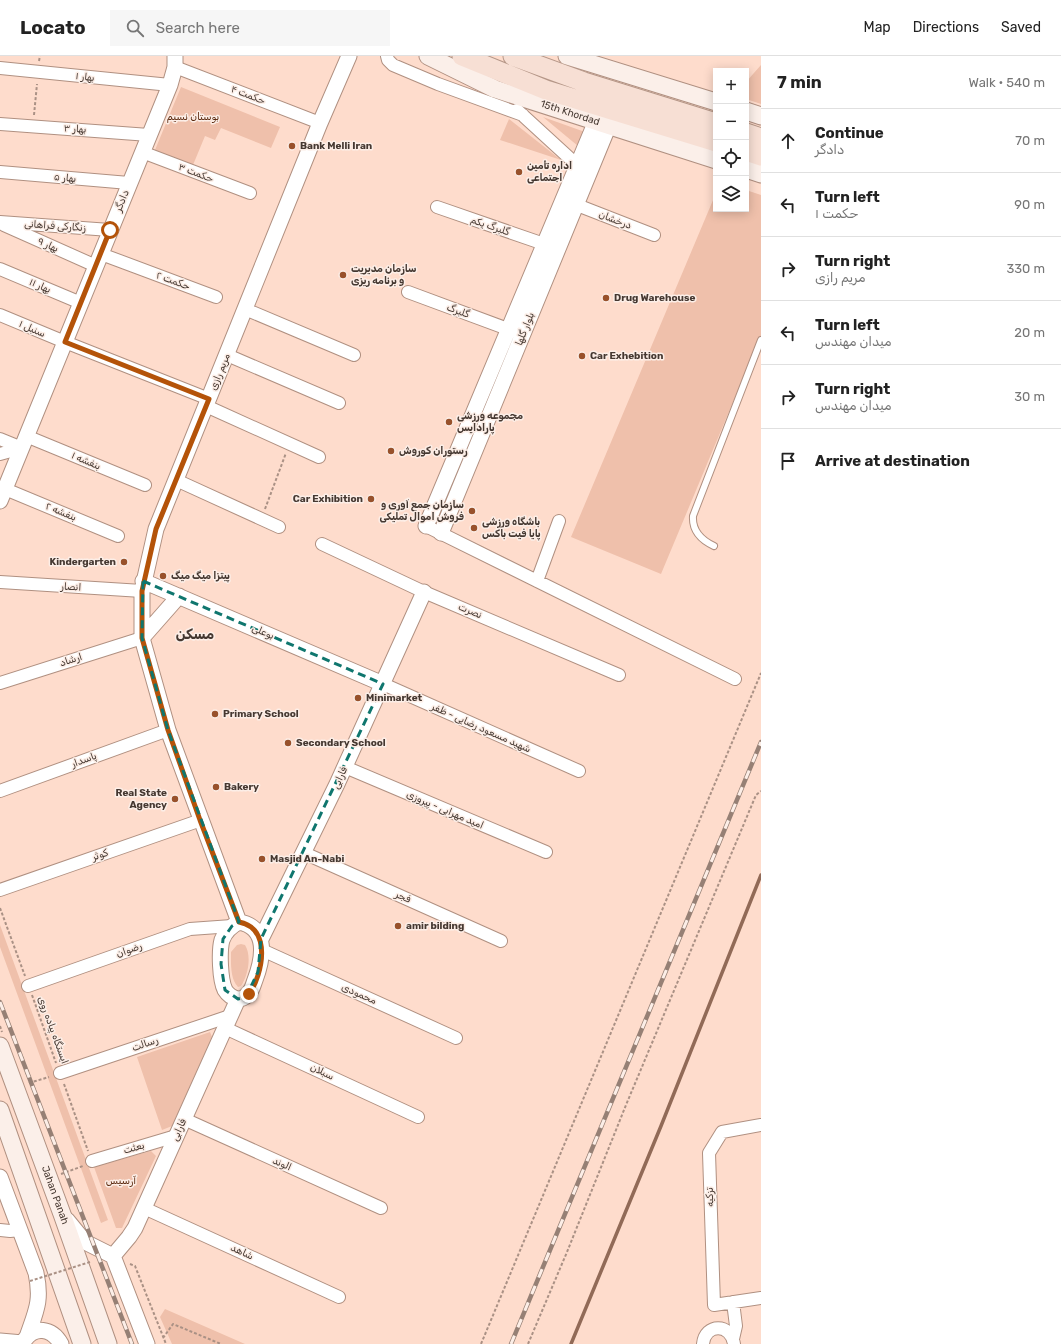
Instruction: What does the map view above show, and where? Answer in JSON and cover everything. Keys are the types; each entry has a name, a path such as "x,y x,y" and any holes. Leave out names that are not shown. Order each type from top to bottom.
{"main road":[{"name":"15th Khordad","path":"428,56 495,89 713,159"},
{"name":"15th Khordad","path":"462,56 546,90 713,141"},
{"path":"513,56 584,82 713,122"},
{"path":"568,56 713,101"},
{"path":"749,112 761,116"},
{"path":"749,134 761,138"},
{"path":"749,152 761,156"},
{"path":"749,170 761,174"},
{"name":"Jahan Panah","path":"0,1046 108,1344"},
{"path":"0,1110 82,1344"}],"street":[{"name":"مریم رازی","path":"236,924 168,730 142,638 142,586 156,529 320,123 349,56"},
{"path":"387,56 388,60 393,65 438,84 523,116"},
{"name":"حکمت ۴","path":"175,61 320,123"},
{"name":"دادگر","path":"2,495 170,85 175,61"},
{"name":"بهار ۱","path":"0,68 170,85"},
{"path":"495,89 577,165"},
{"name":"بلوار گلها","path":"426,526 577,165 603,123"},
{"name":"بلوار گلها","path":"441,534 576,205 603,123"},
{"name":"بهار ۳","path":"0,124 149,135"},
{"name":"حکمت ۳","path":"142,152 250,193"},
{"name":"بهار ۵","path":"0,172 129,183"},
{"name":"درخشان","path":"576,205 654,235"},
{"name":"گلبرگ یکم","path":"437,207 544,244"},
{"name":"زنگارکی فراهانی","path":"0,223 110,230"},
{"name":"بهار ۹","path":"0,223 98,260"},
{"name":"حکمت ۲","path":"98,260 216,297"},
{"name":"بهار ۱۱","path":"0,269 81,303"},
{"name":"گلبرگ","path":"408,292 523,335"},
{"path":"245,309 354,355"},
{"name":"سنبل ۱","path":"0,315 208,403 319,457"},
{"path":"226,355 339,403"},
{"name":"بنفشه ۱","path":"0,439 24,442 145,485"},
{"path":"0,454 24,442"},
{"path":"176,480 279,527"},
{"name":"بنفشه ۲","path":"2,495 118,536"},
{"path":"537,581 559,521"},
{"path":"426,526 735,679"},
{"name":"نصرت","path":"322,544 424,592 619,675"},
{"name":"انصار","path":"0,582 142,586"},
{"name":"بوعلی","path":"142,586 179,596 383,684"},
{"name":"فارابی","path":"113,1256 129,1237 144,1208 238,999 246,997 252,989 258,972 261,945 345,767 424,592"},
{"path":"142,638 179,596"},
{"name":"ارشاد","path":"0,683 142,638"},
{"name":"شهید مسعود رضایی - ظفر","path":"383,684 579,771"},
{"name":"پاسدار","path":"0,791 168,730"},
{"name":"امید مهرابی - پیروزی","path":"345,767 546,852"},
{"name":"کوثر","path":"0,890 200,820"},
{"name":"فجر","path":"304,853 501,941"},
{"path":"238,999 230,996 225,990 221,964 222,939 236,924 252,927 261,945"},
{"name":"رضوان","path":"28,986 190,929 236,924"},
{"name":"محمودی","path":"261,945 456,1038"},
{"name":"رسالت","path":"60,1073 228,1022"},
{"name":"سبلان","path":"228,1022 418,1117"},
{"name":"الوند","path":"184,1120 381,1208"},
{"name":"تزکیه","path":"733,1302 714,1305 709,1153 722,1132 761,1125"},
{"name":"بعثت","path":"91,1159 176,1136"},
{"path":"0,1177 36,1273 39,1296 37,1309 24,1341"},
{"name":"شاهد","path":"144,1208 339,1297"},
{"path":"62,1214 85,1242 113,1256 147,1344"},
{"path":"0,1230 20,1230"},
{"path":"734,1342 736,1326 733,1302 761,1298"},
{"path":"703,1344 709,1332 718,1328 727,1331 734,1342"},
{"path":"0,1341 24,1341 32,1333 39,1330 53,1334 58,1338 61,1344"}],"lane":[{"path":"714,546 705,542 696,533 692,523 693,516 761,340"}],"path":[{"path":"33,126 40,56"},
{"path":"261,519 290,443"},
{"path":"481,1344 761,673"},
{"path":"528,1344 567,1252 629,1097 753,802 756,795 761,791"},
{"name":"ایستگاه پیاده روی","path":"0,908 91,1159"},
{"path":"26,1084 60,1073"},
{"path":"56,1176 84,1166 91,1159"},
{"path":"113,1256 135,1266 166,1344"},
{"path":"30,1282 90,1262"},
{"path":"163,1338 173,1324 221,1344"}],"highlighted area":[{"path":"143,581 383,684 261,939 258,972 246,997 238,999 225,990 221,964 223,939 232,926 239,922 168,730 142,638"}],"green space":[{"path":"761,65 761,104 749,100 749,79"},
{"name":"بوستان نسیم","path":"181,87 280,127 271,148 221,128 215,140 205,136 193,165 155,150"},
{"path":"543,117 585,132 578,146"},
{"path":"509,119 561,160 500,140"},
{"path":"749,191 761,195 761,335 661,574 571,537 713,200 713,212 749,212"},
{"path":"0,925 108,1220 101,1223 0,947"},
{"path":"237,945 245,945 249,960 246,977 241,986 238,987 235,984 232,975 231,952"},
{"path":"210,1032 212,1037 172,1126 162,1130 137,1057"},
{"name":"آرسیس","path":"151,1151 156,1156 122,1228 116,1228 94,1167"},
{"path":"165,1309 245,1344 172,1344 160,1317"}],"waterway":[{"path":"571,1344 661,1126 761,875"}],"railway":[{"path":"511,1344 761,742"},
{"path":"0,1002 132,1344"}],"place":[{"name":"Bank Melli Iran","path":"292,146"},
{"name":"اداره تأمین اجتماعی","path":"519,172"},
{"name":"سازمان مدیریت و برنامه ریزی","path":"343,275"},
{"name":"Drug Warehouse","path":"606,298"},
{"name":"Car Exhebition","path":"582,356"},
{"name":"مجموعه ورزشی پارادایس","path":"449,422"},
{"name":"رستوران کوروش","path":"391,451"},
{"name":"Car Exhibition","path":"371,499"},
{"name":"سازمان جمع آوری و فروش اموال تملیکی","path":"472,511"},
{"name":"باشگاه ورزشی پایا فیت باکس","path":"474,528"},
{"name":"Kindergarten","path":"124,562"},
{"name":"پیتزا میگ میگ","path":"163,576"},
{"name":"Minimarket","path":"358,698"},
{"name":"Primary School","path":"215,714"},
{"name":"Secondary School","path":"288,743"},
{"name":"Bakery","path":"216,787"},
{"name":"Real State Agency","path":"175,799"},
{"name":"Masjid An-Nabi","path":"262,859"},
{"name":"amir bilding","path":"398,926"}],"district":[{"name":"مسکن","path":"195,634"}],"route":[{"path":"110,230 65,342 209,399 156,529 143,581 142,638 168,730 200,820 239,922 249,925 255,929 260,940 262,950 261,961 249,994"}]}
